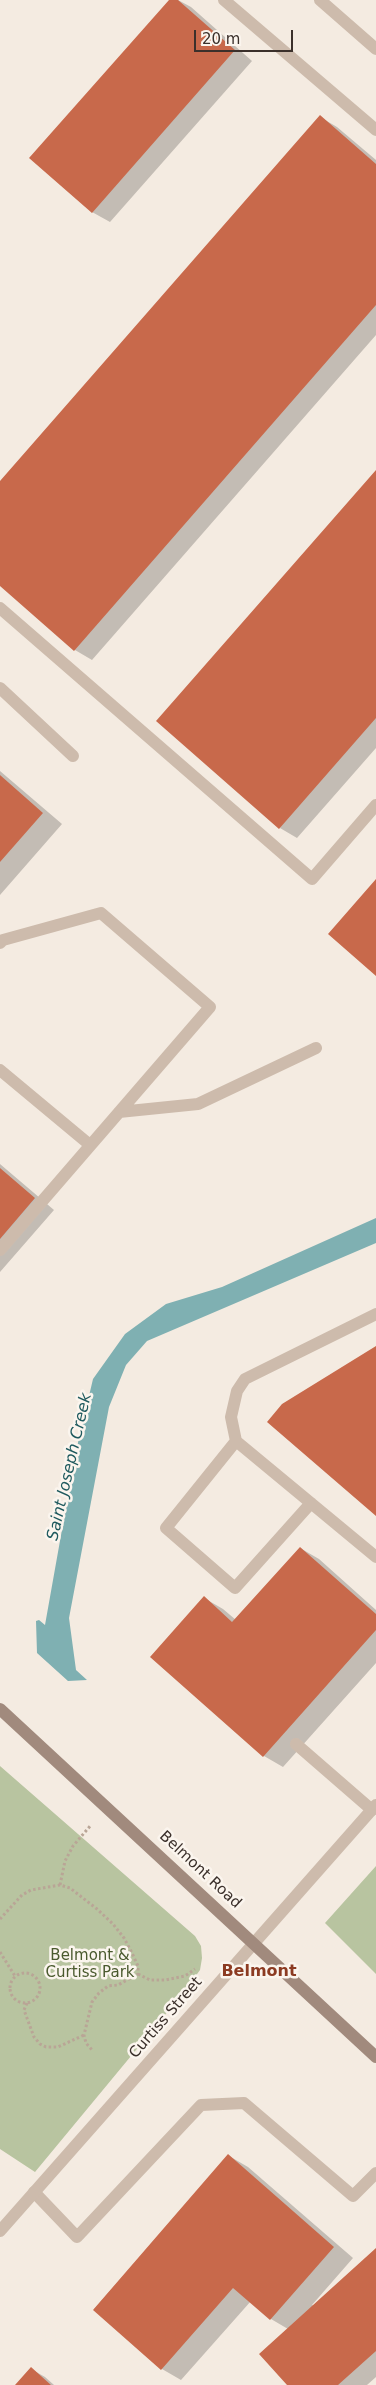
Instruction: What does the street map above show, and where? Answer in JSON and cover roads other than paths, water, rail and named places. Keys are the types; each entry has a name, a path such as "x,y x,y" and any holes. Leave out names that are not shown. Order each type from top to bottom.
{"main road":[{"name":"Belmont Road","path":"0,1708 376,2057"}],"street":[{"path":"224,0 376,130"},
{"path":"320,0 376,49"},
{"path":"0,608 312,879 376,806"},
{"path":"0,688 73,756"},
{"path":"0,943 2,940 101,913 210,1007 0,1250"},
{"path":"118,1112 198,1104 316,1048"},
{"path":"0,1070 90,1145"},
{"path":"376,1314 245,1380 237,1392 231,1417 236,1441 376,1557"},
{"path":"236,1441 166,1528 235,1588 311,1503"},
{"path":"296,1744 374,1808"},
{"name":"Curtiss Street","path":"0,2231 374,1808"},
{"path":"34,2192 77,2237 201,2105 244,2103 353,2196 376,2173"}],"water":[{"path":"376,1218 376,1243 147,1341 126,1365 109,1407 69,1618 76,1670 87,1680 68,1681 37,1653 36,1621 39,1620 45,1625 76,1451 93,1379 125,1334 166,1304 222,1287"}],"district":[{"name":"Belmont","path":"259,1972"}],"water label":[{"name":"Saint Joseph Creek","path":"70,1467"}],"park label":[{"name":"Belmont & Curtiss Park","path":"90,1964"}]}
